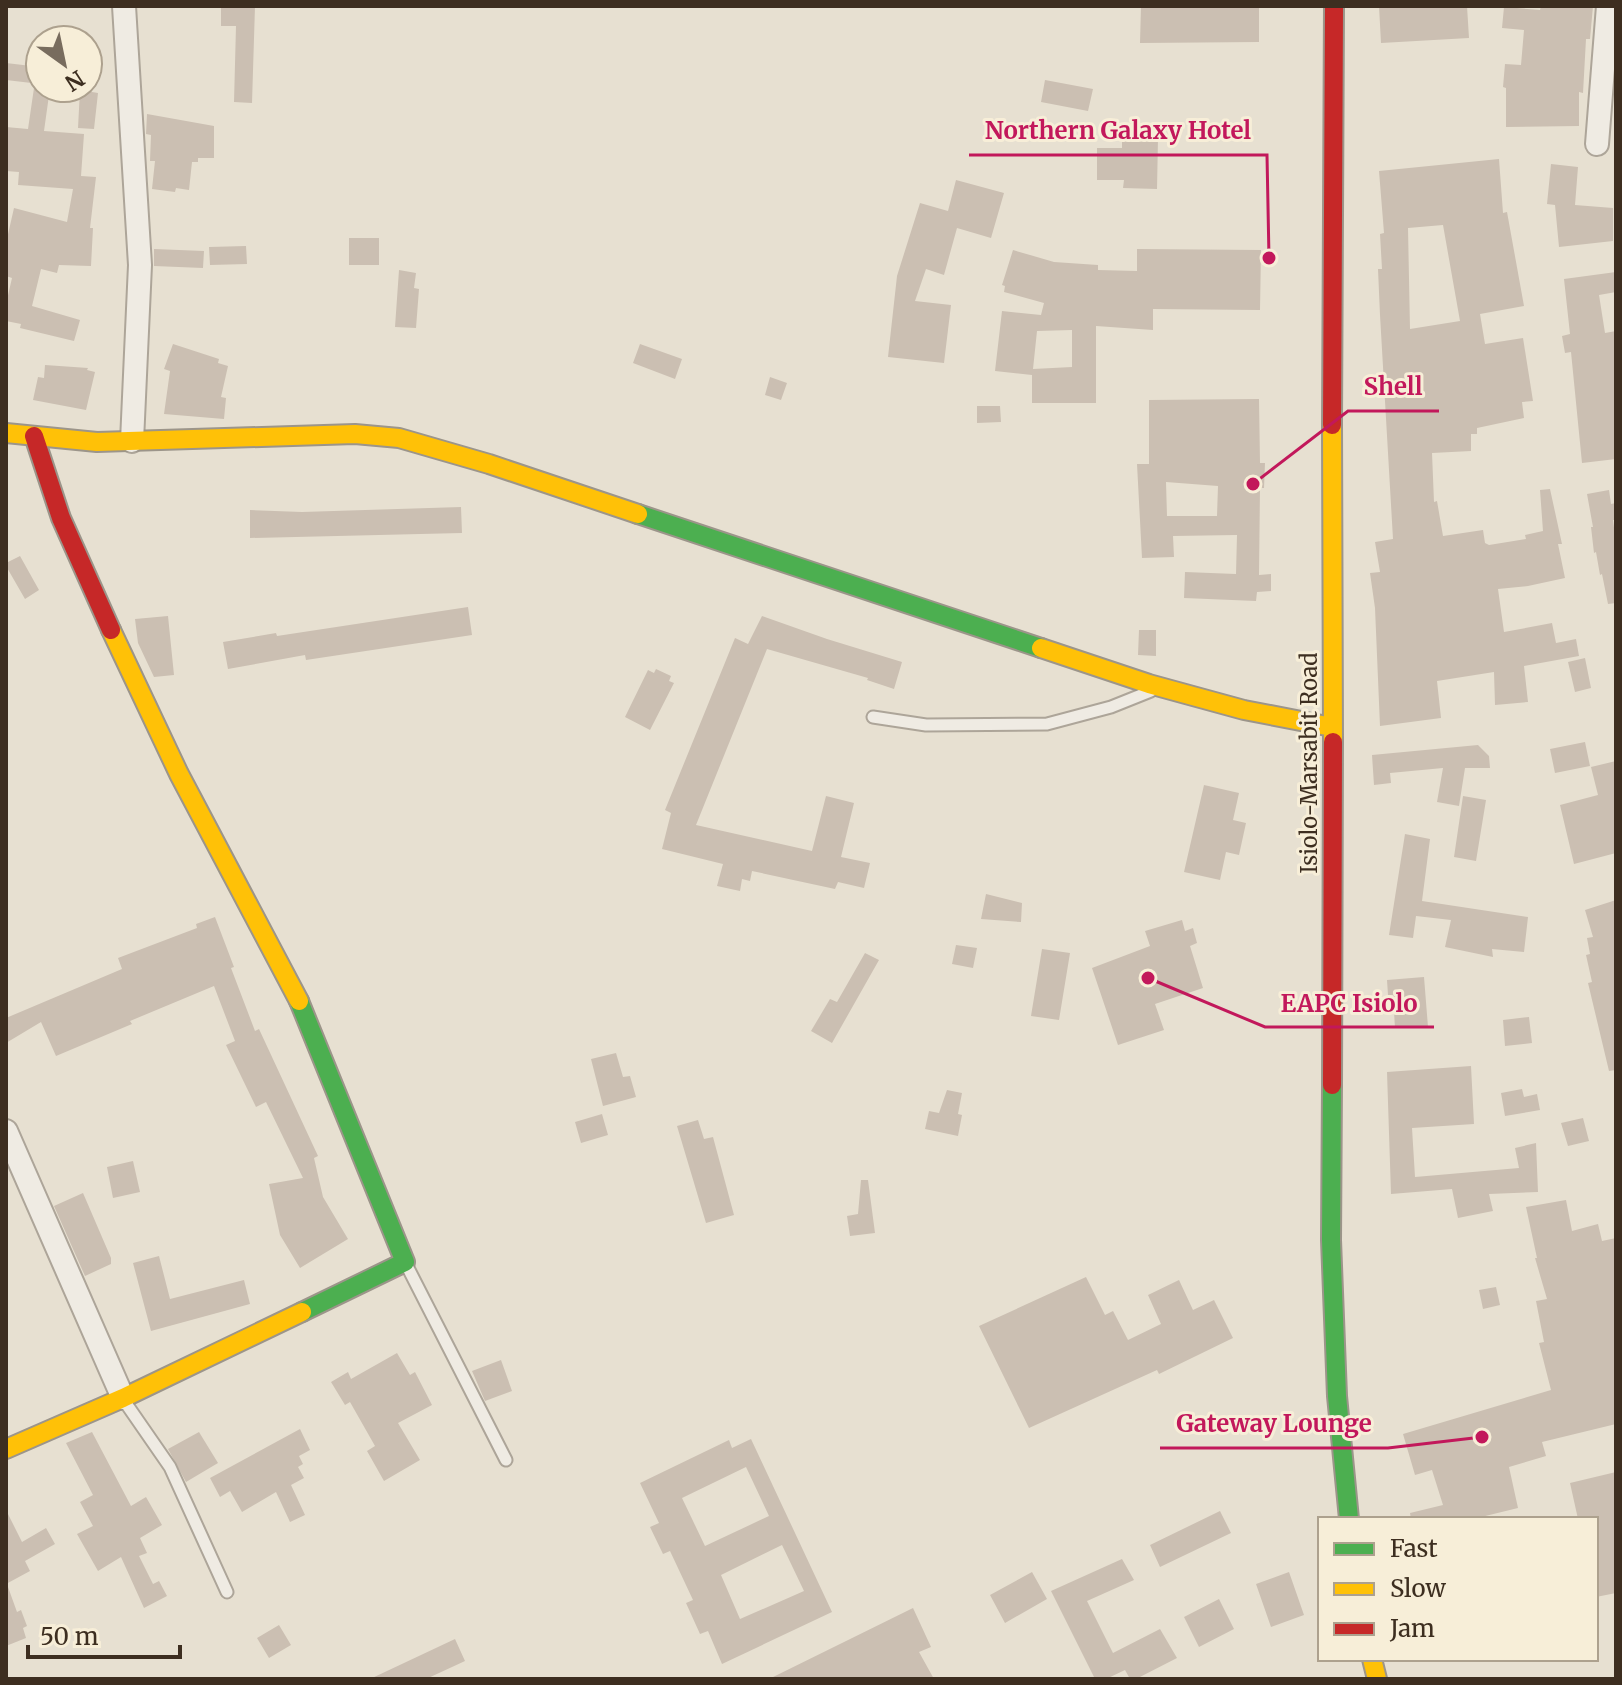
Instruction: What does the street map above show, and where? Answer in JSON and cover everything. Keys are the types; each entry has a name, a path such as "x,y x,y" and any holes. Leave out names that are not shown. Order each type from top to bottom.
{"main road":[{"name":"Isiolo-Marsabit Road","path":"1334,6 1331,1240 1337,1396 1349,1517"},
{"path":"6,433 97,442 355,434 399,438 489,464 1160,687 1244,710 1332,727"},
{"path":"6,1449 123,1398 405,1262 306,1016 282,965 179,774 126,663 61,518 34,436"}],"street":[{"path":"124,6 140,265 132,441"},
{"path":"1597,144 1608,6"},
{"path":"6,1131 123,1398"}],"lane":[{"path":"873,717 926,725 1047,724 1111,707 1160,687"},
{"path":"405,1262 506,1460"},
{"path":"123,1398 170,1467 227,1592"}],"building":[{"path":"221,6 255,6 252,103 234,102 236,26 221,26"},
{"path":"1141,6 1259,6 1259,42 1140,43"},
{"path":"1379,6 1467,6 1469,38 1381,43"},
{"path":"1541,6 1593,6 1590,39 1586,39 1583,93 1579,92 1579,126 1506,127 1505,64 1521,65 1524,30 1502,28 1504,7 1540,10"},
{"path":"6,63 24,65 24,82 6,80"},
{"path":"1045,80 1093,89 1088,111 1041,102"},
{"path":"32,104 48,104 44,131 84,134 81,176 96,177 90,228 93,228 91,266 59,265 57,273 41,269 32,306 80,320 74,341 20,328 21,324 6,321 12,278 6,276 6,243 14,208 67,222 73,189 18,185 19,172 6,171 6,127 28,129"},
{"path":"79,104 97,104 94,129 78,128"},
{"path":"147,114 214,126 214,158 198,158 198,162 192,162 189,190 152,189 155,161 150,161 151,135 146,134"},
{"path":"1158,138 1157,189 1123,188 1124,180 1097,180 1097,148 1122,148 1122,139"},
{"path":"1499,159 1503,213 1507,212 1524,306 1480,314 1485,344 1523,338 1533,401 1522,402 1524,418 1477,428 1477,434 1471,434 1471,451 1432,453 1434,502 1437,501 1443,536 1483,530 1485,543 1489,545 1526,539 1525,535 1543,531 1540,490 1550,489 1562,544 1558,544 1565,578 1498,589 1504,632 1552,623 1556,643 1576,639 1579,656 1524,666 1528,702 1495,705 1494,672 1437,681 1441,718 1380,726 1375,608 1370,573 1380,572 1375,542 1393,539 1378,269 1382,269 1380,234 1384,233 1379,171","holes":["1443,225 1460,321 1410,329 1408,228"]},
{"path":"1551,164 1578,167 1575,205 1613,208 1613,241 1559,247 1555,205 1547,204"},
{"path":"956,180 1004,193 991,238 957,228 944,275 926,269 915,301 951,305 944,363 888,357 897,276 920,203 948,211"},
{"path":"349,238 379,238 379,265 349,265"},
{"path":"246,246 247,264 210,265 209,247"},
{"path":"154,249 204,251 203,268 154,266"},
{"path":"1137,249 1261,250 1260,310 1153,309 1153,330 1096,326 1096,403 1032,403 1032,375 995,371 1002,311 1041,315 1044,303 1004,292 1005,286 1002,285 1013,250 1054,262 1098,265 1098,270 1137,271","holes":["1072,330 1072,367 1033,369 1037,331"]},
{"path":"399,270 416,273 414,288 419,289 416,328 395,327"},
{"path":"1616,272 1616,292 1599,295 1605,333 1616,331 1616,459 1582,463 1571,352 1565,353 1562,336 1570,334 1564,279"},
{"path":"173,344 219,359 218,363 228,366 221,397 226,398 224,419 164,414 170,371 164,369"},
{"path":"640,344 682,359 675,379 633,363"},
{"path":"45,365 88,368 95,372 86,410 33,400 38,377 44,378"},
{"path":"770,377 787,383 781,400 765,395"},
{"path":"1259,399 1260,463 1265,463 1264,488 1260,488 1259,575 1271,574 1271,591 1257,592 1256,601 1184,598 1185,572 1236,574 1237,535 1173,536 1174,557 1142,558 1137,464 1149,464 1149,400","holes":["1166,482 1218,486 1217,516 1167,516"]},
{"path":"977,406 1000,406 1001,422 977,423"},
{"path":"1609,490 1611,504 1616,503 1616,520 1613,520 1616,603 1608,604 1594,553 1587,494"},
{"path":"461,507 462,533 250,538 250,510 302,512"},
{"path":"20,556 39,590 25,599 6,566 6,563"},
{"path":"468,607 472,635 306,660 305,655 228,669 223,642"},
{"path":"168,616 174,675 154,677 138,643 135,619"},
{"path":"762,616 902,662 894,689 868,678 767,649 696,825 812,851 826,796 854,803 841,857 870,863 864,888 838,882 835,889 752,871 750,881 742,879 740,891 717,886 723,864 662,849 671,813 665,810 735,638 748,644"},
{"path":"1139,630 1156,630 1156,656 1138,655"},
{"path":"1585,658 1591,688 1575,692 1568,662"},
{"path":"656,669 671,676 669,681 674,683 650,730 625,717 648,670 654,673"},
{"path":"1585,742 1590,766 1555,773 1550,749"},
{"path":"1478,745 1489,756 1490,768 1465,768 1459,806 1437,802 1443,768 1390,773 1391,783 1374,785 1372,755"},
{"path":"1616,761 1616,853 1574,864 1560,805 1598,795 1591,767"},
{"path":"1204,785 1239,793 1233,820 1246,823 1239,855 1226,852 1220,880 1184,872"},
{"path":"1463,796 1486,800 1476,861 1454,857"},
{"path":"1405,834 1430,839 1422,901 1528,917 1524,952 1492,949 1493,957 1445,947 1451,920 1416,916 1413,938 1389,935"},
{"path":"986,894 1022,903 1021,922 981,919"},
{"path":"1616,900 1616,1070 1609,1071 1588,983 1592,982 1586,955 1590,954 1587,938 1593,937 1585,910"},
{"path":"215,917 255,1031 259,1029 318,1156 314,1158 323,1197 348,1239 300,1268 280,1235 269,1184 303,1178 266,1102 256,1107 226,1045 235,1041 214,986 56,1056 41,1022 6,1043 6,1018 122,969 118,958 197,928 196,924"},
{"path":"1182,920 1185,931 1193,928 1197,943 1190,946 1203,988 1155,1004 1164,1030 1118,1045 1092,968 1150,946 1145,931"},
{"path":"956,945 977,948 973,968 952,964"},
{"path":"1042,949 1070,953 1059,1020 1031,1016"},
{"path":"865,953 879,960 832,1043 811,1031 830,999 837,1002"},
{"path":"1424,977 1428,1027 1395,1028 1393,995 1388,995 1387,980"},
{"path":"1529,1017 1532,1043 1505,1046 1503,1020"},
{"path":"616,1053 623,1077 630,1076 636,1097 603,1106 591,1059"},
{"path":"1471,1066 1474,1124 1412,1128 1415,1177 1519,1168 1515,1148 1536,1143 1538,1192 1489,1194 1493,1211 1458,1218 1452,1189 1391,1194 1387,1072"},
{"path":"1522,1089 1524,1097 1537,1094 1540,1110 1505,1116 1501,1093"},
{"path":"947,1090 962,1093 958,1136 925,1129 929,1111 939,1113"},
{"path":"602,1114 608,1135 581,1143 575,1122"},
{"path":"1583,1118 1589,1141 1568,1146 1561,1123"},
{"path":"698,1120 704,1139 713,1137 734,1215 706,1223 677,1126"},
{"path":"133,1161 140,1192 113,1198 107,1167"},
{"path":"861,1180 868,1180 875,1233 850,1236 847,1216 858,1214"},
{"path":"83,1193 111,1258 111,1264 85,1276 54,1206"},
{"path":"1566,1200 1572,1231 1598,1224 1602,1241 1616,1238 1616,1424 1542,1442 1546,1456 1509,1467 1518,1508 1481,1517 1411,1517 1410,1513 1443,1505 1432,1470 1415,1475 1403,1434 1551,1390 1539,1343 1544,1342 1536,1301 1547,1299 1535,1258 1526,1207"},
{"path":"159,1256 170,1299 244,1280 250,1304 151,1331 133,1263"},
{"path":"1086,1277 1105,1315 1113,1311 1128,1340 1161,1324 1148,1295 1179,1280 1193,1310 1214,1300 1233,1338 1159,1374 1157,1370 1029,1428 979,1326"},
{"path":"1496,1287 1500,1305 1483,1309 1479,1290"},
{"path":"397,1353 410,1375 415,1372 432,1405 398,1423 420,1460 384,1481 367,1451 375,1446 350,1402 345,1405 331,1382 348,1372 351,1379"},
{"path":"501,1360 512,1391 485,1401 472,1371"},
{"path":"300,1429 310,1450 299,1456 303,1464 298,1467 304,1478 291,1485 305,1515 290,1522 276,1492 242,1512 230,1491 220,1497 210,1478"},
{"path":"92,1432 131,1506 146,1497 162,1525 140,1538 147,1553 139,1556 153,1584 159,1581 167,1596 144,1608 121,1557 98,1571 77,1534 93,1526 80,1502 93,1495 66,1443"},
{"path":"199,1432 218,1463 186,1482 168,1449"},
{"path":"751,1439 832,1612 722,1664 708,1631 700,1634 686,1603 693,1600 670,1551 663,1554 650,1527 659,1523 640,1483 729,1440 732,1448","holes":["746,1467 769,1516 705,1546 682,1498","782,1545 804,1591 740,1619 721,1575"]},
{"path":"1616,1472 1616,1593 1598,1597 1598,1517 1578,1517 1570,1483"},
{"path":"6,1510 22,1542 46,1528 55,1544 25,1561 30,1571 6,1584"},
{"path":"1220,1511 1231,1533 1160,1567 1150,1545"},
{"path":"1122,1559 1134,1580 1087,1601 1113,1653 1160,1629 1177,1658 1136,1679 1130,1679 1125,1670 1106,1679 1095,1679 1051,1591"},
{"path":"1032,1572 1047,1599 1005,1623 990,1595"},
{"path":"1289,1572 1304,1615 1271,1627 1256,1584"},
{"path":"8,1587 17,1612 21,1610 27,1626 23,1628 26,1638 6,1646"},
{"path":"1219,1599 1234,1629 1199,1647 1184,1617"},
{"path":"913,1608 931,1647 919,1652 934,1679 769,1679"},
{"path":"279,1625 291,1645 269,1658 257,1638"},
{"path":"455,1639 465,1661 426,1679 370,1679"}],"traffic: fast":[{"path":"638,514 1041,648"},
{"path":"299,1001 405,1262 302,1312"},
{"path":"1332,1085 1331,1240 1337,1396 1349,1517"}],"traffic: slow":[{"path":"1332,425 1333,742"},
{"path":"6,433 97,442 355,434 399,438 489,464 638,514"},
{"path":"111,630 179,774 299,1001"},
{"path":"1041,648 1149,684 1244,710 1332,727"},
{"path":"6,1449 123,1398 302,1312"},
{"path":"1372,1661 1377,1679"}],"traffic: jam":[{"path":"1332,425 1334,6"},
{"path":"34,436 61,518 111,630"},
{"path":"1332,1085 1333,742"}],"place":[{"name":"Northern Galaxy Hotel","path":"1269,258"},
{"name":"Shell","path":"1253,484"},
{"name":"EAPC Isiolo","path":"1148,978"},
{"name":"Gateway Lounge","path":"1482,1437"}]}
